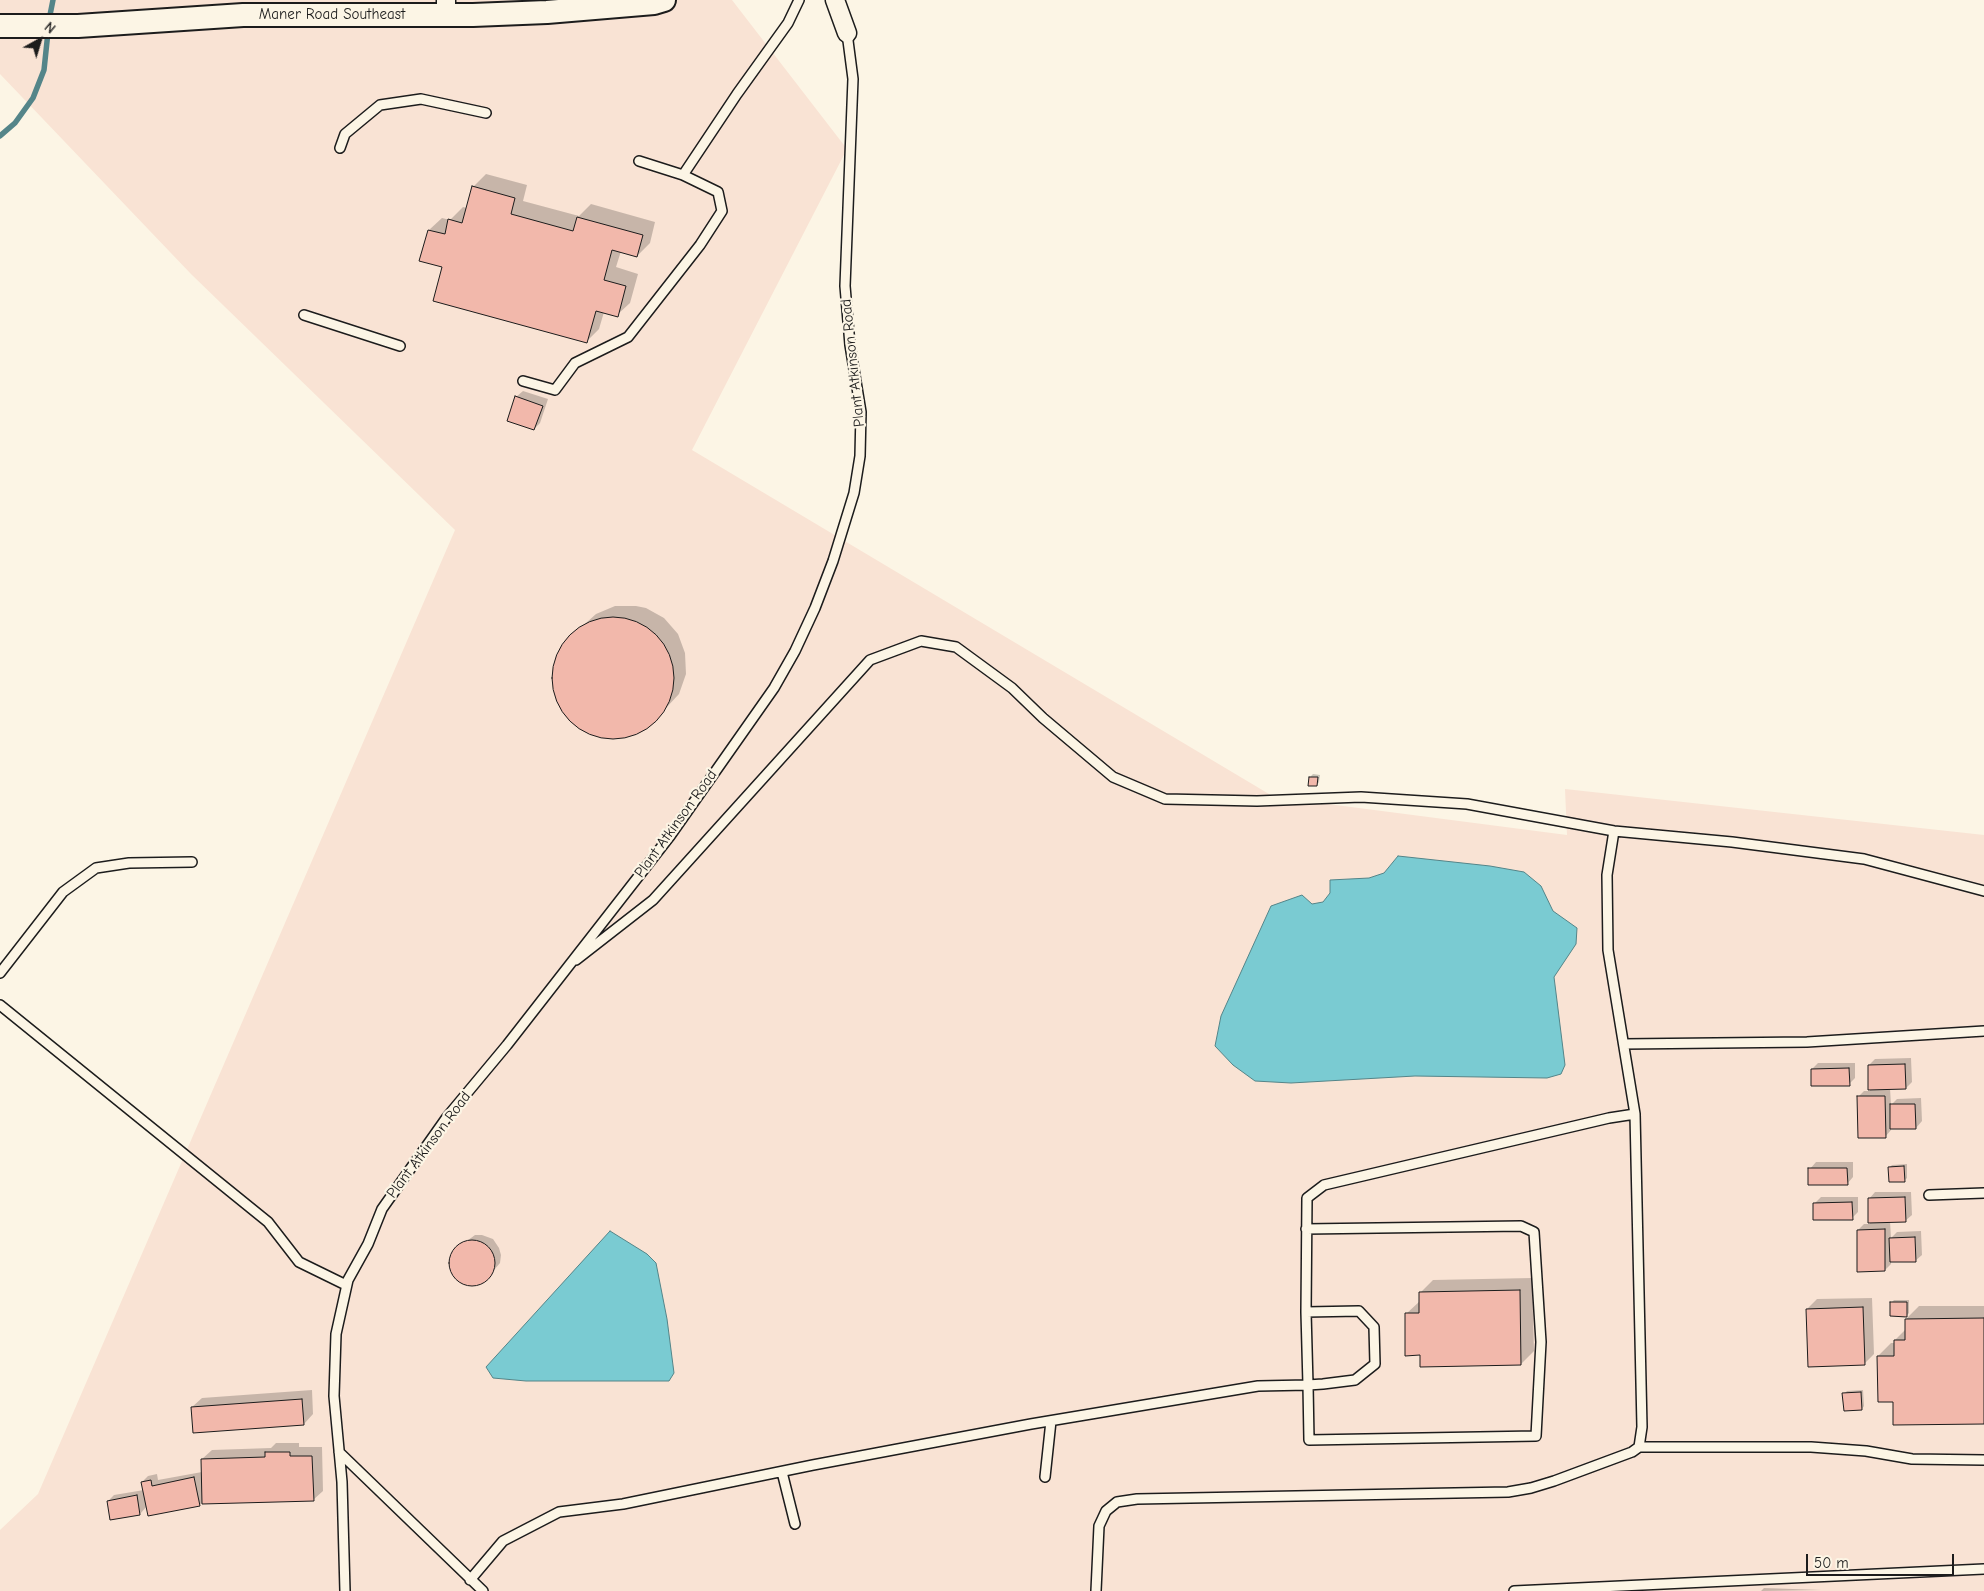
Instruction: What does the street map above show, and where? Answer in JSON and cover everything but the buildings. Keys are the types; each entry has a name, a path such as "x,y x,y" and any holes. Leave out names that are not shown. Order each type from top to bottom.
{"street":[{"name":"Maner Road Southeast","path":"0,26 78,26 243,15 446,8 547,12 664,0"},
{"name":"Plant Atkinson Road","path":"835,0 848,33"}],"lane":[{"path":"683,175 737,94 788,23 800,0"},
{"name":"Plant Atkinson Road","path":"345,1591 342,1482 334,1396 336,1334 346,1286 368,1244 382,1209 448,1117 670,836 774,688 795,651 815,608 833,561 854,492 860,456 862,412 850,345 845,286 853,79 848,33"},
{"path":"340,148 345,134 380,105 422,99 486,114"},
{"path":"524,381 555,390 575,363 628,337 700,246 722,211 718,192 683,175 639,161"},
{"path":"304,315 400,346"},
{"path":"566,968 653,900 870,660 921,641 956,647 1012,688 1043,718 1113,777 1165,799 1257,801 1362,797 1467,804 1614,831 1732,842 1864,859 1984,891"},
{"path":"1614,831 1607,875 1608,950 1635,1114 1642,1427 1639,1447"},
{"path":"0,973 63,892 96,868 129,863 192,862"},
{"path":"0,1006 268,1222 299,1262 346,1286"},
{"path":"1624,1044 1807,1042 1984,1031"},
{"path":"1306,1229 1336,1227 1521,1226 1534,1232 1541,1342 1536,1436 1309,1440 1306,1312 1306,1229 1307,1198 1324,1185 1609,1118 1635,1114"},
{"path":"1928,1195 1984,1193"},
{"path":"470,1580 503,1541 559,1512 623,1504 1051,1421 1258,1386 1308,1385 1355,1380 1375,1364 1374,1327 1359,1312 1306,1312"},
{"path":"1045,1477 1051,1421"},
{"path":"1096,1591 1099,1526 1106,1511 1117,1502 1136,1499 1508,1492 1554,1481 1632,1452 1639,1447 1811,1447 1866,1451 1912,1459 1984,1460"},
{"path":"339,1452 483,1591"},
{"path":"782,1472 795,1524"},
{"path":"1514,1591 1984,1568"}],"shaded area":[{"path":"0,0 732,0 847,149 692,450 1274,797 1567,835 1565,789 1984,835 1984,1591 0,1591 0,1530 38,1494 455,530 191,274 0,74"}],"water":[{"path":"1398,856 1490,866 1524,872 1541,886 1553,911 1577,928 1576,944 1554,977 1565,1065 1561,1074 1547,1078 1415,1076 1291,1083 1255,1081 1233,1065 1215,1046 1221,1016 1271,906 1302,895 1312,904 1323,902 1330,893 1330,880 1369,878 1384,873"},
{"path":"610,1231 647,1254 656,1263 667,1319 674,1373 669,1381 526,1381 493,1378 486,1367"}],"waterway":[{"path":"49,20 53,0"},
{"path":"0,136 15,123 33,98 44,70 48,32"}]}
